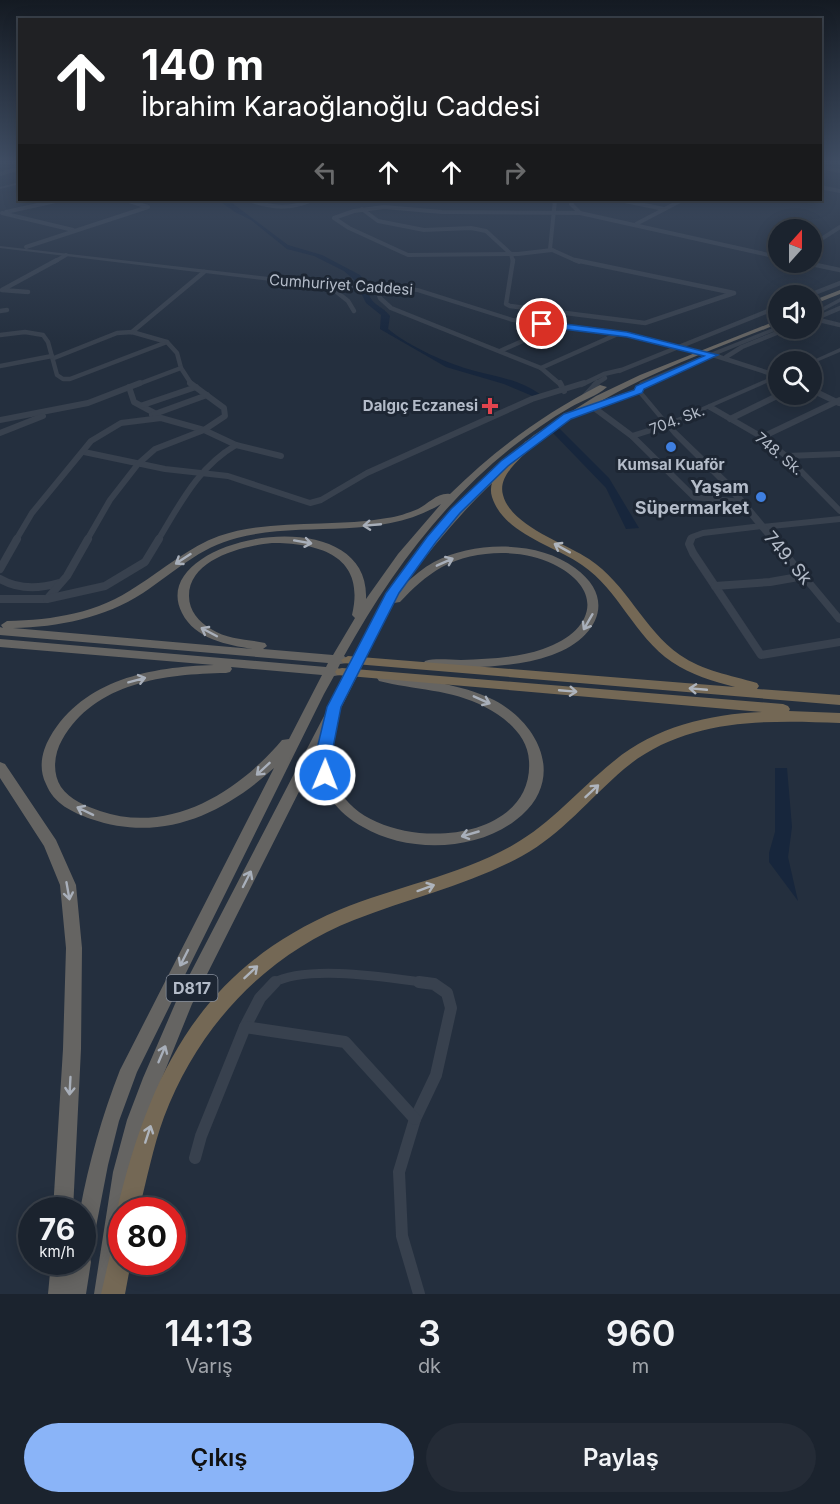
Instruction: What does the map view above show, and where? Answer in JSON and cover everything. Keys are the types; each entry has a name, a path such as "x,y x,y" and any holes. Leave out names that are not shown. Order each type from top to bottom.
{"highway":[{"path":"822,299 840,292"},
{"path":"822,305 840,299"},
{"name":"D817","path":"707,350 768,322"},
{"name":"D817","path":"93,1197 110,1121 129,1070 314,704 380,587 417,535 444,506 495,459 542,422 585,396 677,355 707,350 768,326"},
{"name":"D817","path":"105,1294 123,1172 136,1120 152,1078 184,1002 393,593 432,539 481,486 530,443 568,417 677,355"},
{"path":"568,417 639,389"},
{"path":"530,443 499,480 496,493 501,504 510,516 526,528 586,562 604,575 660,647 696,670 722,679 754,687 840,699"},
{"path":"0,625 44,624 95,613 140,590 193,553 234,535 260,529 353,526 403,519 439,502 495,459"},
{"path":"335,704 324,753 325,775 332,792 344,808 364,823 389,834 419,839 444,840 470,836 495,825 516,812 529,797 536,778 537,758 532,742 519,723 498,708 476,697 448,689 225,640 205,631 191,621 183,608 181,595 187,580 212,556 233,547 254,542 297,540 321,546 339,554 352,564 359,577 362,590 361,606 353,632"},
{"path":"314,704 280,753 253,778 225,799 197,812 164,821 130,824 100,819 70,804 57,792 49,774 47,756 57,733 72,714 95,697 118,685 147,677 218,669 323,671 345,666 472,663 515,659 542,653 563,645 579,635 589,624 594,611 594,598 588,585 578,574 563,564 533,554 492,550 467,553 426,572 389,607 372,633"},
{"path":"0,631 840,713"},
{"path":"0,643 323,671"},
{"path":"345,666 840,699"},
{"path":"131,1197 136,1170 159,1100 186,1048 220,1002 257,966 297,939 344,916 493,864 531,843 566,816 622,762 649,745 679,732 717,721 754,717 840,718"},
{"path":"0,767 51,844 68,885 74,948 72,1049 64,1197"},
{"path":"59,1294 60,1275"},
{"path":"75,1294 79,1275"},
{"path":"113,1294 117,1275"}],"street":[{"path":"43,223 74,231"},
{"path":"26,247 97,223"},
{"path":"342,223 404,254 511,254 552,250 582,263 735,293 645,323 510,306 506,304 514,264 511,254 482,229 424,230 390,223"},
{"path":"552,223 550,249 552,250"},
{"path":"633,223 768,255"},
{"path":"822,239 840,227"},
{"path":"0,245 351,285"},
{"name":"Cumhuriyet Caddesi","path":"0,245 204,272 328,285 424,291 506,319 620,333 677,355 707,350"},
{"path":"28,292 2,290 66,255"},
{"path":"822,266 840,270"},
{"path":"132,332 204,272"},
{"path":"328,285 348,301 354,311"},
{"path":"822,292 840,285"},
{"path":"376,287 380,298 391,308 541,368 560,383 564,391"},
{"path":"822,311 840,299"},
{"path":"822,314 840,308"},
{"path":"0,311 7,310"},
{"path":"84,452 102,454 138,464 244,480 310,503 321,500 368,473 532,399 564,391 609,372 677,355 768,313"},
{"path":"822,320 840,325"},
{"path":"500,351 558,325"},
{"path":"639,389 700,362 707,350 768,331"},
{"path":"0,366 53,357 117,333 132,332 167,342 177,353 188,381 224,408 225,416 204,429 155,449 138,464 110,500 61,583 47,598"},
{"path":"541,368 620,333"},
{"path":"0,335 41,334 46,338 57,375 63,379 70,379 167,342"},
{"path":"726,357 742,347 768,336"},
{"path":"707,350 768,372"},
{"path":"822,358 840,351"},
{"path":"0,420 88,403 181,368"},
{"path":"585,396 594,386 621,370"},
{"name":"704. Sk.","path":"742,502 694,497 632,436 667,425 768,381"},
{"path":"129,387 134,402 159,416 204,429 236,444 281,456"},
{"path":"143,405 196,387"},
{"name":"749. Sk","path":"639,389 667,425 742,502 840,620"},
{"path":"822,394 839,402"},
{"path":"0,569 32,513 91,441 121,423 159,416 207,395"},
{"path":"730,419 768,401"},
{"path":"762,437 839,402"},
{"path":"593,407 632,436"},
{"name":"748. Sk.","path":"710,407 762,437 786,456 840,511"},
{"path":"0,433 54,411"},
{"path":"0,599 47,598 105,586 145,562 165,532 184,495 200,474 217,456 236,444"},
{"path":"786,456 840,454"},
{"path":"840,519 703,533 692,537 689,544 761,655 840,642"},
{"path":"715,586 770,582 804,576"},
{"path":"0,579 19,587 45,588 61,583"},
{"path":"195,1158 201,1136 245,1027 260,998 274,982 301,974 371,976 434,984 447,993 451,1008 436,1075 415,1119 399,1172 402,1236 419,1294"},
{"path":"245,1027 345,1042 415,1119"}],"water":[{"path":"255,223 259,223 288,245 322,255 360,275 368,285 359,284 344,271 314,256 287,249"},
{"path":"358,287 366,287 371,299 390,316 388,329 407,342 453,364 517,382 541,395 535,397 504,384 446,367 380,329 381,315 366,303"},
{"path":"559,428 609,478 639,528 626,529 606,488 552,432"},
{"path":"775,768 787,768 792,827 788,857 798,901 769,862 775,832"}],"place":[{"name":"Dalgıç Eczanesi","path":"490,406"},
{"name":"Kumsal Kuaför","path":"671,447"},
{"name":"Yaşam Süpermarket","path":"761,497"}],"route":[{"path":"325,775 324,753 334,707 393,593 432,539 456,511 505,463 568,417 639,391 639,388 713,355 627,334 542,324"}]}
